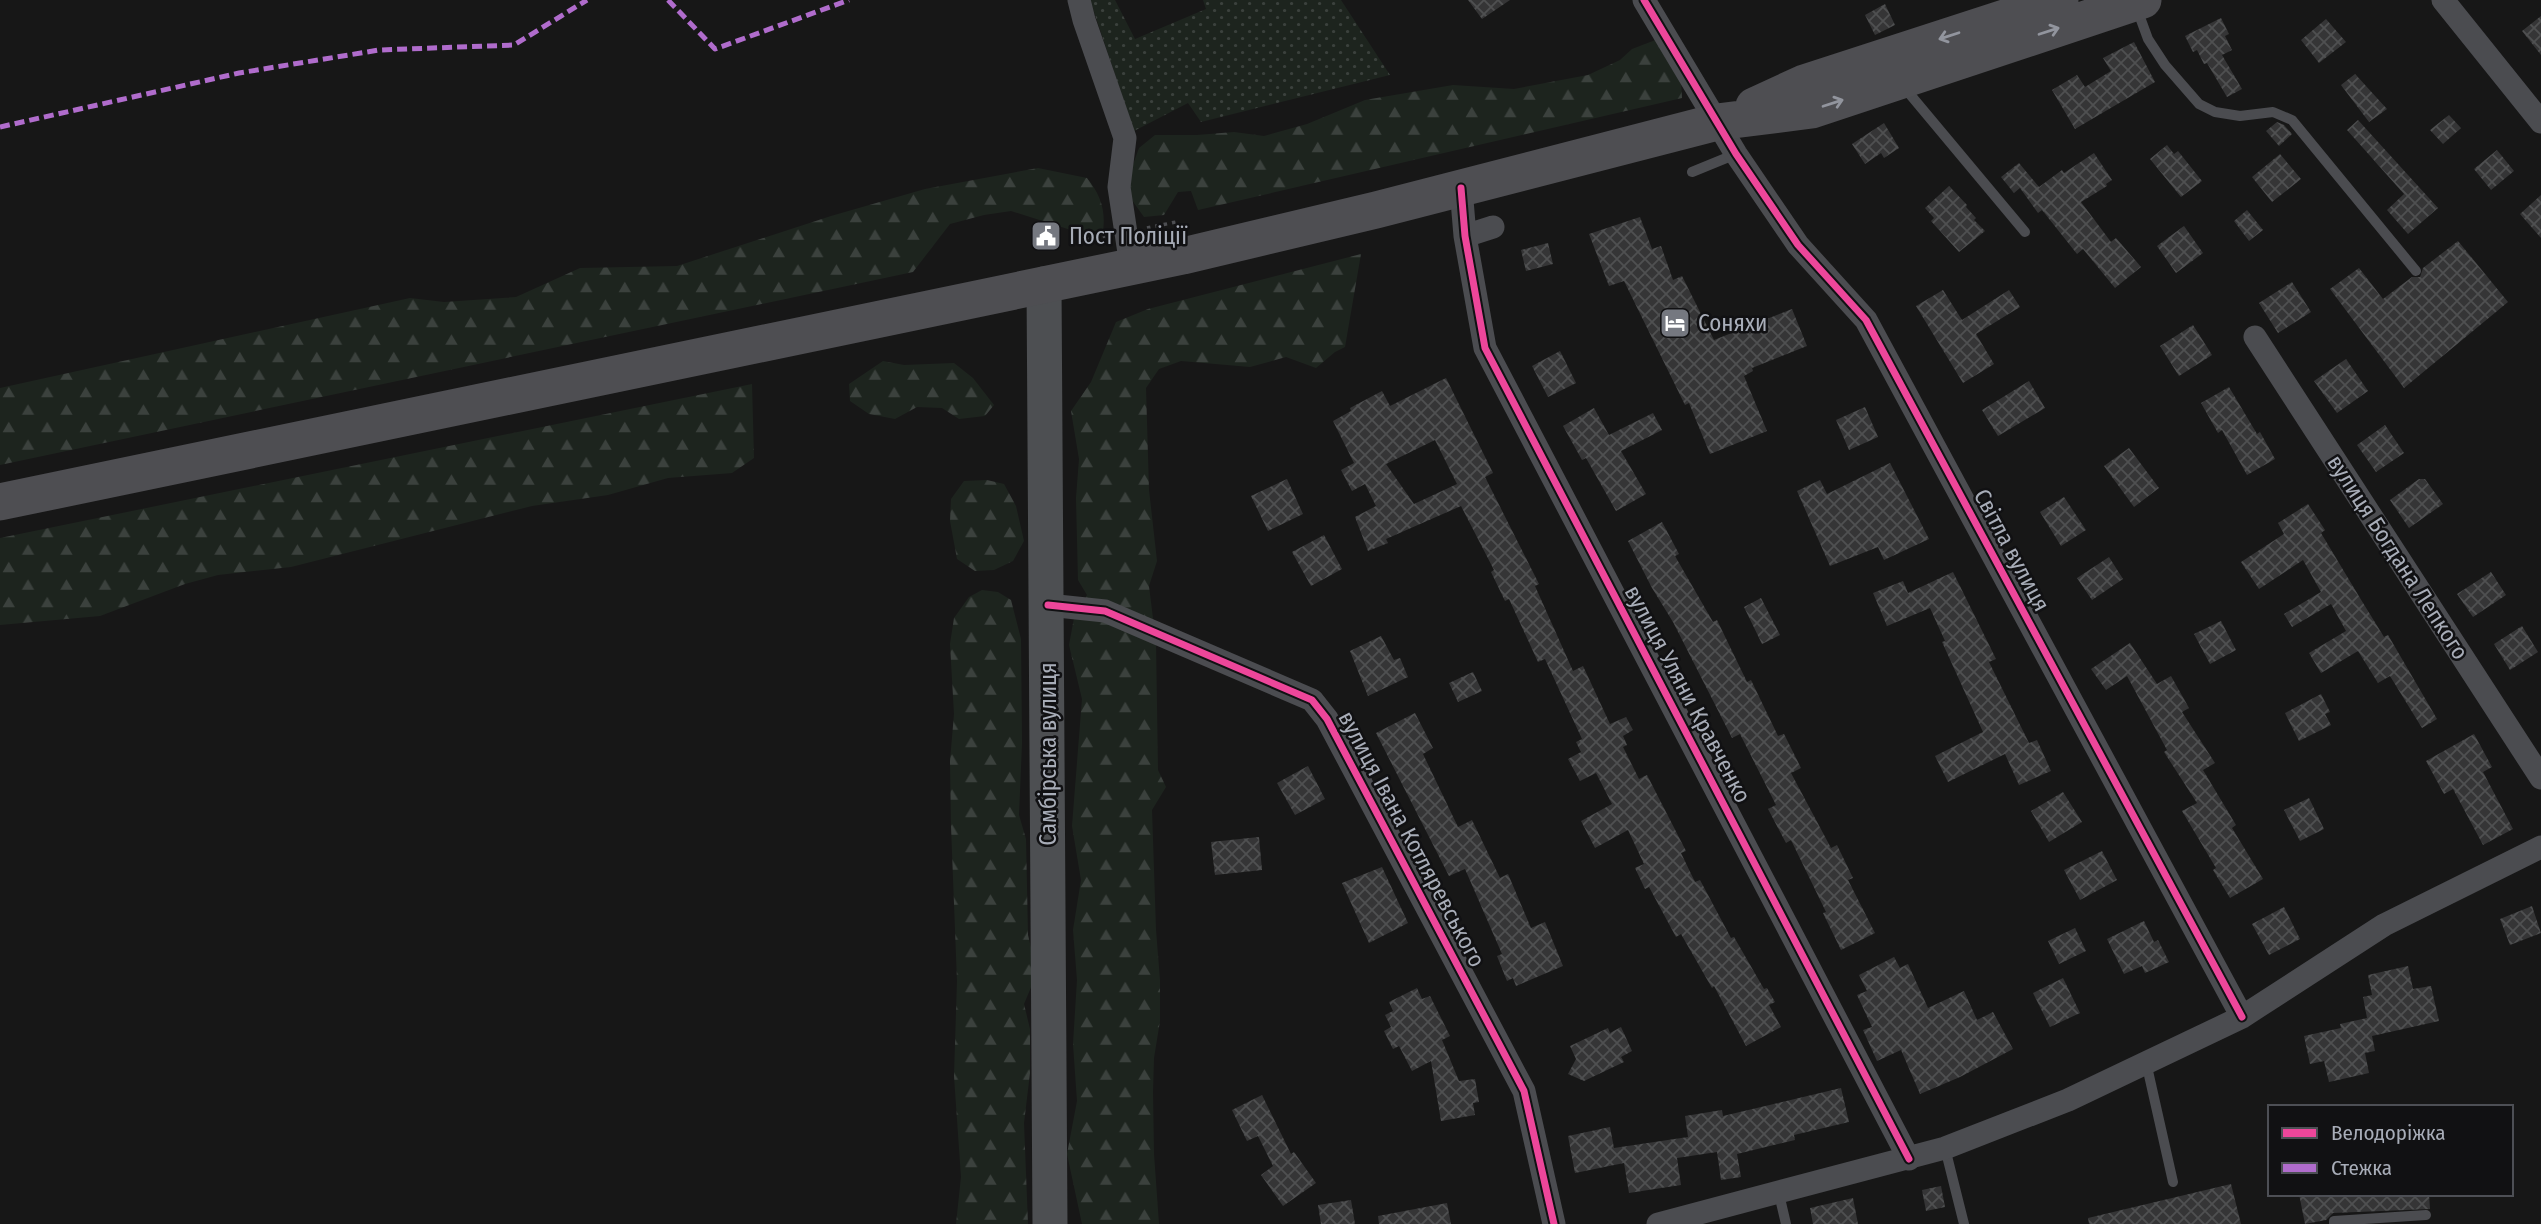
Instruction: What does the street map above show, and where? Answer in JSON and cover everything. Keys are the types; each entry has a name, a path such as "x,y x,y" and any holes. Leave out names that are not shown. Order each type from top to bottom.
{"highway":[{"path":"1717,122 1804,83 2060,0"},
{"path":"0,502 1183,256 1717,122 1812,110 2139,1"}],"main road":[{"name":"Самбірська вулиця","path":"1044,284 1050,1224"}],"street":[{"path":"1079,0 1125,138 1119,187 1131,266"},
{"name":"Світла вулиця","path":"1644,0 1736,154 1798,244 1866,320 2242,1017"},
{"path":"2443,0 2541,122"},
{"name":"вулиця Уляни Кравченко","path":"1461,188 1465,236 1485,348 1909,1159"},
{"path":"1465,236 1493,227"},
{"name":"вулиця Богдана Лепкого","path":"2255,337 2541,778"},
{"name":"вулиця Івана Котляревського","path":"1048,605 1105,611 1312,700 1333,730 1524,1091 1554,1224"},
{"path":"1658,1224 1909,1159 2068,1101 2242,1017 2384,925 2541,847"}],"lane":[{"path":"2139,1 2148,38 2165,65 2199,104 2215,112 2240,116 2273,113 2292,120 2416,271"},
{"path":"1899,81 2025,232"},
{"path":"1692,172 1736,154"},
{"path":"2146,1062 2173,1181"},
{"path":"1945,1148 1964,1224"},
{"path":"1779,1194 1786,1224"},
{"path":"2334,1224 2334,1221 2426,1215"}],"green space":[{"path":"1090,0 1115,0 1135,39 1206,9 1203,0 1341,0 1390,75 1201,122 1188,103 1134,131"},
{"path":"1658,39 1679,49 1682,98 1198,210 1191,191 1178,192 1164,215 1144,217 1124,189 1139,148 1155,135 1234,132 1264,136 1307,124 1365,100 1453,85 1514,89 1588,75 1620,60 1632,49"},
{"path":"1038,168 1087,178 1101,203 1103,231 1074,231 1011,211 984,215 950,224 913,272 0,465 0,388 410,298 444,302 516,297 580,268 677,266 925,189"},
{"path":"1361,254 1345,347 1316,368 1286,357 1250,367 1181,361 1159,369 1146,388 1149,490 1157,561 1149,586 1156,643 1158,770 1166,787 1152,810 1160,980 1160,1021 1154,1058 1153,1092 1159,1224 1082,1224 1067,1154 1077,1101 1073,1044 1077,980 1073,930 1081,880 1072,826 1082,699 1069,645 1074,618 1087,595 1078,580 1076,498 1079,459 1071,411 1091,382 1116,322 1148,309"},
{"path":"883,361 904,365 954,363 973,378 994,405 985,416 959,419 942,408 917,407 895,419 869,414 850,401 849,384"},
{"path":"752,384 754,458 732,473 668,478 608,495 532,506 291,567 218,575 185,584 100,616 0,625 0,538"},
{"path":"987,480 1004,484 1016,506 1024,541 1013,561 994,570 975,571 957,559 950,521 951,499 964,481"},
{"path":"982,590 998,592 1011,600 1021,639 1022,743 1019,815 1026,839 1028,935 1037,973 1024,1004 1030,1029 1030,1073 1024,1123 1028,1224 956,1224 961,1177 954,1076 957,981 951,826 950,761 954,714 950,644 954,618 969,597"}],"building":[{"path":"1468,0 1510,0 1482,19"},
{"path":"1885,4 1895,25 1875,35 1865,15"},
{"path":"2541,16 2541,55 2522,31"},
{"path":"2221,18 2229,34 2225,36 2232,50 2222,55 2242,89 2227,97 2207,63 2204,64 2197,50 2193,52 2185,36"},
{"path":"2326,19 2346,42 2319,63 2301,40"},
{"path":"2134,42 2155,82 2075,129 2052,90 2077,75 2085,87 2111,71 2103,58"},
{"path":"2355,74 2387,109 2369,122 2341,85"},
{"path":"2449,115 2461,128 2443,144 2430,130"},
{"path":"2358,120 2438,208 2408,234 2387,210 2404,194 2347,130"},
{"path":"2277,122 2292,134 2279,146 2266,131"},
{"path":"1884,123 1899,148 1884,158 1881,153 1865,164 1852,144"},
{"path":"2167,145 2174,154 2178,151 2202,181 2181,197 2150,159"},
{"path":"2497,150 2514,171 2491,190 2474,169"},
{"path":"2094,153 2112,180 2081,202 2111,242 2116,238 2141,267 2115,288 2083,249 2077,254 2042,210 2038,213 2020,188 2014,193 2001,177 2019,163 2039,187 2062,170 2064,173"},
{"path":"2280,154 2301,179 2272,202 2252,177"},
{"path":"1949,186 1967,205 1976,218 1974,220 1985,231 1959,252 1931,221 1934,218 1925,208"},
{"path":"2541,195 2541,238 2520,214"},
{"path":"2247,210 2263,230 2249,241 2234,221"},
{"path":"1640,217 1652,249 1661,246 1673,280 1682,276 1714,340 1792,309 1807,346 1752,368 1753,371 1744,376 1767,431 1710,454 1689,403 1685,405 1624,281 1609,286 1589,234"},
{"path":"2184,226 2203,253 2176,273 2157,246"},
{"path":"1055,227 1058,244 1039,247 1036,230"},
{"path":"2458,241 2508,302 2404,388 2330,289 2359,268 2383,299 2412,277 2420,277 2423,268"},
{"path":"1548,243 1553,264 1526,271 1521,250"},
{"path":"2292,282 2311,312 2278,333 2259,303"},
{"path":"1943,290 1962,320 2009,290 2020,307 1976,334 1994,364 1963,383 1916,306"},
{"path":"2193,325 2212,355 2179,376 2160,346"},
{"path":"1560,351 1576,383 1548,397 1532,366"},
{"path":"2346,359 2368,391 2337,413 2314,381"},
{"path":"1446,378 1493,473 1485,477 1539,584 1535,586 1573,671 1583,666 1610,724 1626,717 1633,730 1623,736 1627,745 1623,747 1639,779 1647,775 1686,851 1681,853 1695,882 1700,880 1731,938 1734,937 1764,989 1767,988 1775,1002 1769,1005 1781,1027 1746,1046 1714,986 1712,988 1681,934 1676,937 1649,887 1645,889 1635,868 1644,864 1628,830 1595,848 1581,821 1612,804 1596,773 1580,781 1568,759 1581,752 1576,742 1582,739 1545,659 1538,662 1509,599 1505,601 1491,572 1494,570 1461,506 1386,539 1388,543 1368,551 1355,517 1376,506 1365,484 1352,491 1341,470 1354,463 1333,421 1351,411 1350,408 1382,391 1390,406","holes":["1435,440 1457,484 1414,504 1386,464"]},
{"path":"2029,381 2045,408 1998,436 1982,410"},
{"path":"2229,387 2275,459 2247,475 2222,430 2218,433 2201,403"},
{"path":"1865,407 1878,437 1849,450 1836,420"},
{"path":"1594,408 1609,435 1653,413 1662,430 1621,451 1646,494 1616,511 1586,458 1582,460 1563,426"},
{"path":"2385,425 2404,453 2376,472 2357,445"},
{"path":"2129,448 2159,488 2134,507 2104,466"},
{"path":"1890,463 1929,539 1884,560 1878,547 1830,566 1797,491 1820,480 1827,494"},
{"path":"1287,479 1303,514 1268,531 1251,496"},
{"path":"2419,479 2425,479 2443,504 2409,528 2390,500"},
{"path":"2064,497 2086,530 2061,546 2040,512"},
{"path":"2308,504 2325,530 2321,533 2384,637 2388,635 2437,719 2422,728 2390,676 2378,683 2358,651 2321,673 2309,653 2346,631 2331,604 2292,627 2284,614 2321,592 2303,560 2259,589 2241,562 2284,534 2278,523"},
{"path":"1662,522 1679,554 1675,556 1713,622 1717,620 1747,682 1751,680 1778,736 1784,734 1801,768 1791,773 1831,848 1837,845 1853,878 1848,880 1875,933 1841,950 1791,840 1786,843 1768,809 1776,805 1740,734 1732,738 1628,541"},
{"path":"1324,535 1342,569 1311,586 1292,552"},
{"path":"2109,557 2123,579 2092,600 2077,578"},
{"path":"1953,572 1996,659 1989,662 2029,743 2037,740 2051,771 2019,785 2005,754 1948,782 1935,756 1983,732 1942,642 1945,641 1930,608 1887,626 1873,593 1903,581 1908,593"},
{"path":"2491,572 2506,595 2473,617 2457,594"},
{"path":"1761,598 1780,635 1762,644 1744,607"},
{"path":"2221,621 2236,650 2210,664 2194,634"},
{"path":"2522,626 2538,652 2510,670 2494,644"},
{"path":"1381,636 1394,660 1400,658 1408,677 1368,696 1350,651"},
{"path":"2130,643 2157,684 2171,676 2189,708 2182,712 2215,763 2203,770 2236,825 2232,828 2263,879 2230,898 2213,870 2216,868 2182,811 2197,803 2164,752 2167,750 2127,676 2106,690 2091,669"},
{"path":"1473,672 1482,691 1458,702 1449,683"},
{"path":"2321,694 2330,712 2325,714 2331,725 2299,741 2285,713"},
{"path":"1415,713 1433,748 1423,754 1458,827 1472,820 1500,878 1508,874 1531,928 1545,922 1563,966 1516,986 1513,978 1507,981 1497,956 1502,954 1465,869 1449,876 1376,733"},
{"path":"2474,734 2492,767 2483,772 2513,829 2483,845 2453,789 2444,794 2426,761"},
{"path":"1308,766 1325,799 1295,815 1277,783"},
{"path":"2063,792 2082,822 2049,842 2031,811"},
{"path":"2309,798 2324,829 2300,841 2284,810"},
{"path":"1259,837 1262,870 1215,875 1211,842"},
{"path":"2102,851 2117,880 2080,900 2064,870"},
{"path":"1382,867 1408,923 1369,943 1342,883"},
{"path":"2532,906 2541,933 2510,945 2500,919"},
{"path":"2284,907 2300,939 2269,955 2252,924"},
{"path":"2144,921 2154,942 2158,940 2169,962 2145,973 2142,966 2124,974 2107,939"},
{"path":"2075,928 2086,951 2059,964 2048,941"},
{"path":"1894,957 1900,968 1908,964 1928,1008 1964,991 1977,1020 1993,1012 2013,1049 1960,1077 1920,1094 1901,1050 1877,1061 1863,1030 1872,1027 1857,995 1867,991 1859,975"},
{"path":"2408,966 2413,989 2431,986 2439,1021 2372,1036 2375,1051 2365,1053 2369,1073 2329,1082 2324,1061 2310,1064 2304,1036 2341,1028 2340,1024 2367,1018 2363,997 2372,995 2368,975"},
{"path":"2063,978 2080,1013 2050,1027 2033,993"},
{"path":"1417,988 1422,999 1430,996 1450,1036 1442,1040 1459,1081 1475,1079 1479,1102 1473,1103 1475,1115 1441,1121 1431,1061 1412,1071 1399,1046 1393,1049 1384,1031 1391,1027 1385,1015 1393,1011 1389,1002"},
{"path":"1621,1027 1632,1051 1621,1057 1624,1062 1584,1081 1568,1074 1576,1059 1570,1046 1608,1028 1610,1033"},
{"path":"1841,1088 1849,1122 1794,1135 1795,1140 1737,1154 1741,1177 1721,1180 1717,1152 1677,1158 1681,1185 1629,1193 1624,1163 1575,1173 1568,1136 1610,1127 1614,1148 1688,1137 1685,1116 1722,1110 1723,1116"},
{"path":"1262,1095 1291,1154 1294,1152 1316,1183 1283,1206 1261,1175 1273,1166 1258,1136 1247,1141 1232,1110"},
{"path":"2231,1184 2241,1224 2089,1224 2088,1218"},
{"path":"1941,1186 1945,1207 1926,1211 1922,1190"},
{"path":"2299,1196 2429,1196 2430,1209 2333,1213 2326,1220 2305,1224"},
{"path":"1853,1198 1858,1224 1813,1224 1810,1208"},
{"path":"1351,1200 1355,1224 1321,1224 1318,1205"},
{"path":"1447,1203 1451,1224 1379,1224 1378,1216"}],"marked path":[{"path":"0,127 239,73 379,50 514,45 587,0"},
{"path":"668,0 715,49 849,0"}],"cycle path":[{"path":"1644,0 1736,154 1798,245 1866,320 2242,1017"},
{"path":"1461,188 1465,236 1485,348 1909,1159"},
{"path":"1048,605 1105,611 1312,700 1327,719 1524,1091 1554,1224"}],"place":[{"name":"Пост Поліції","path":"1046,236"},
{"name":"Соняхи","path":"1675,323"}]}
